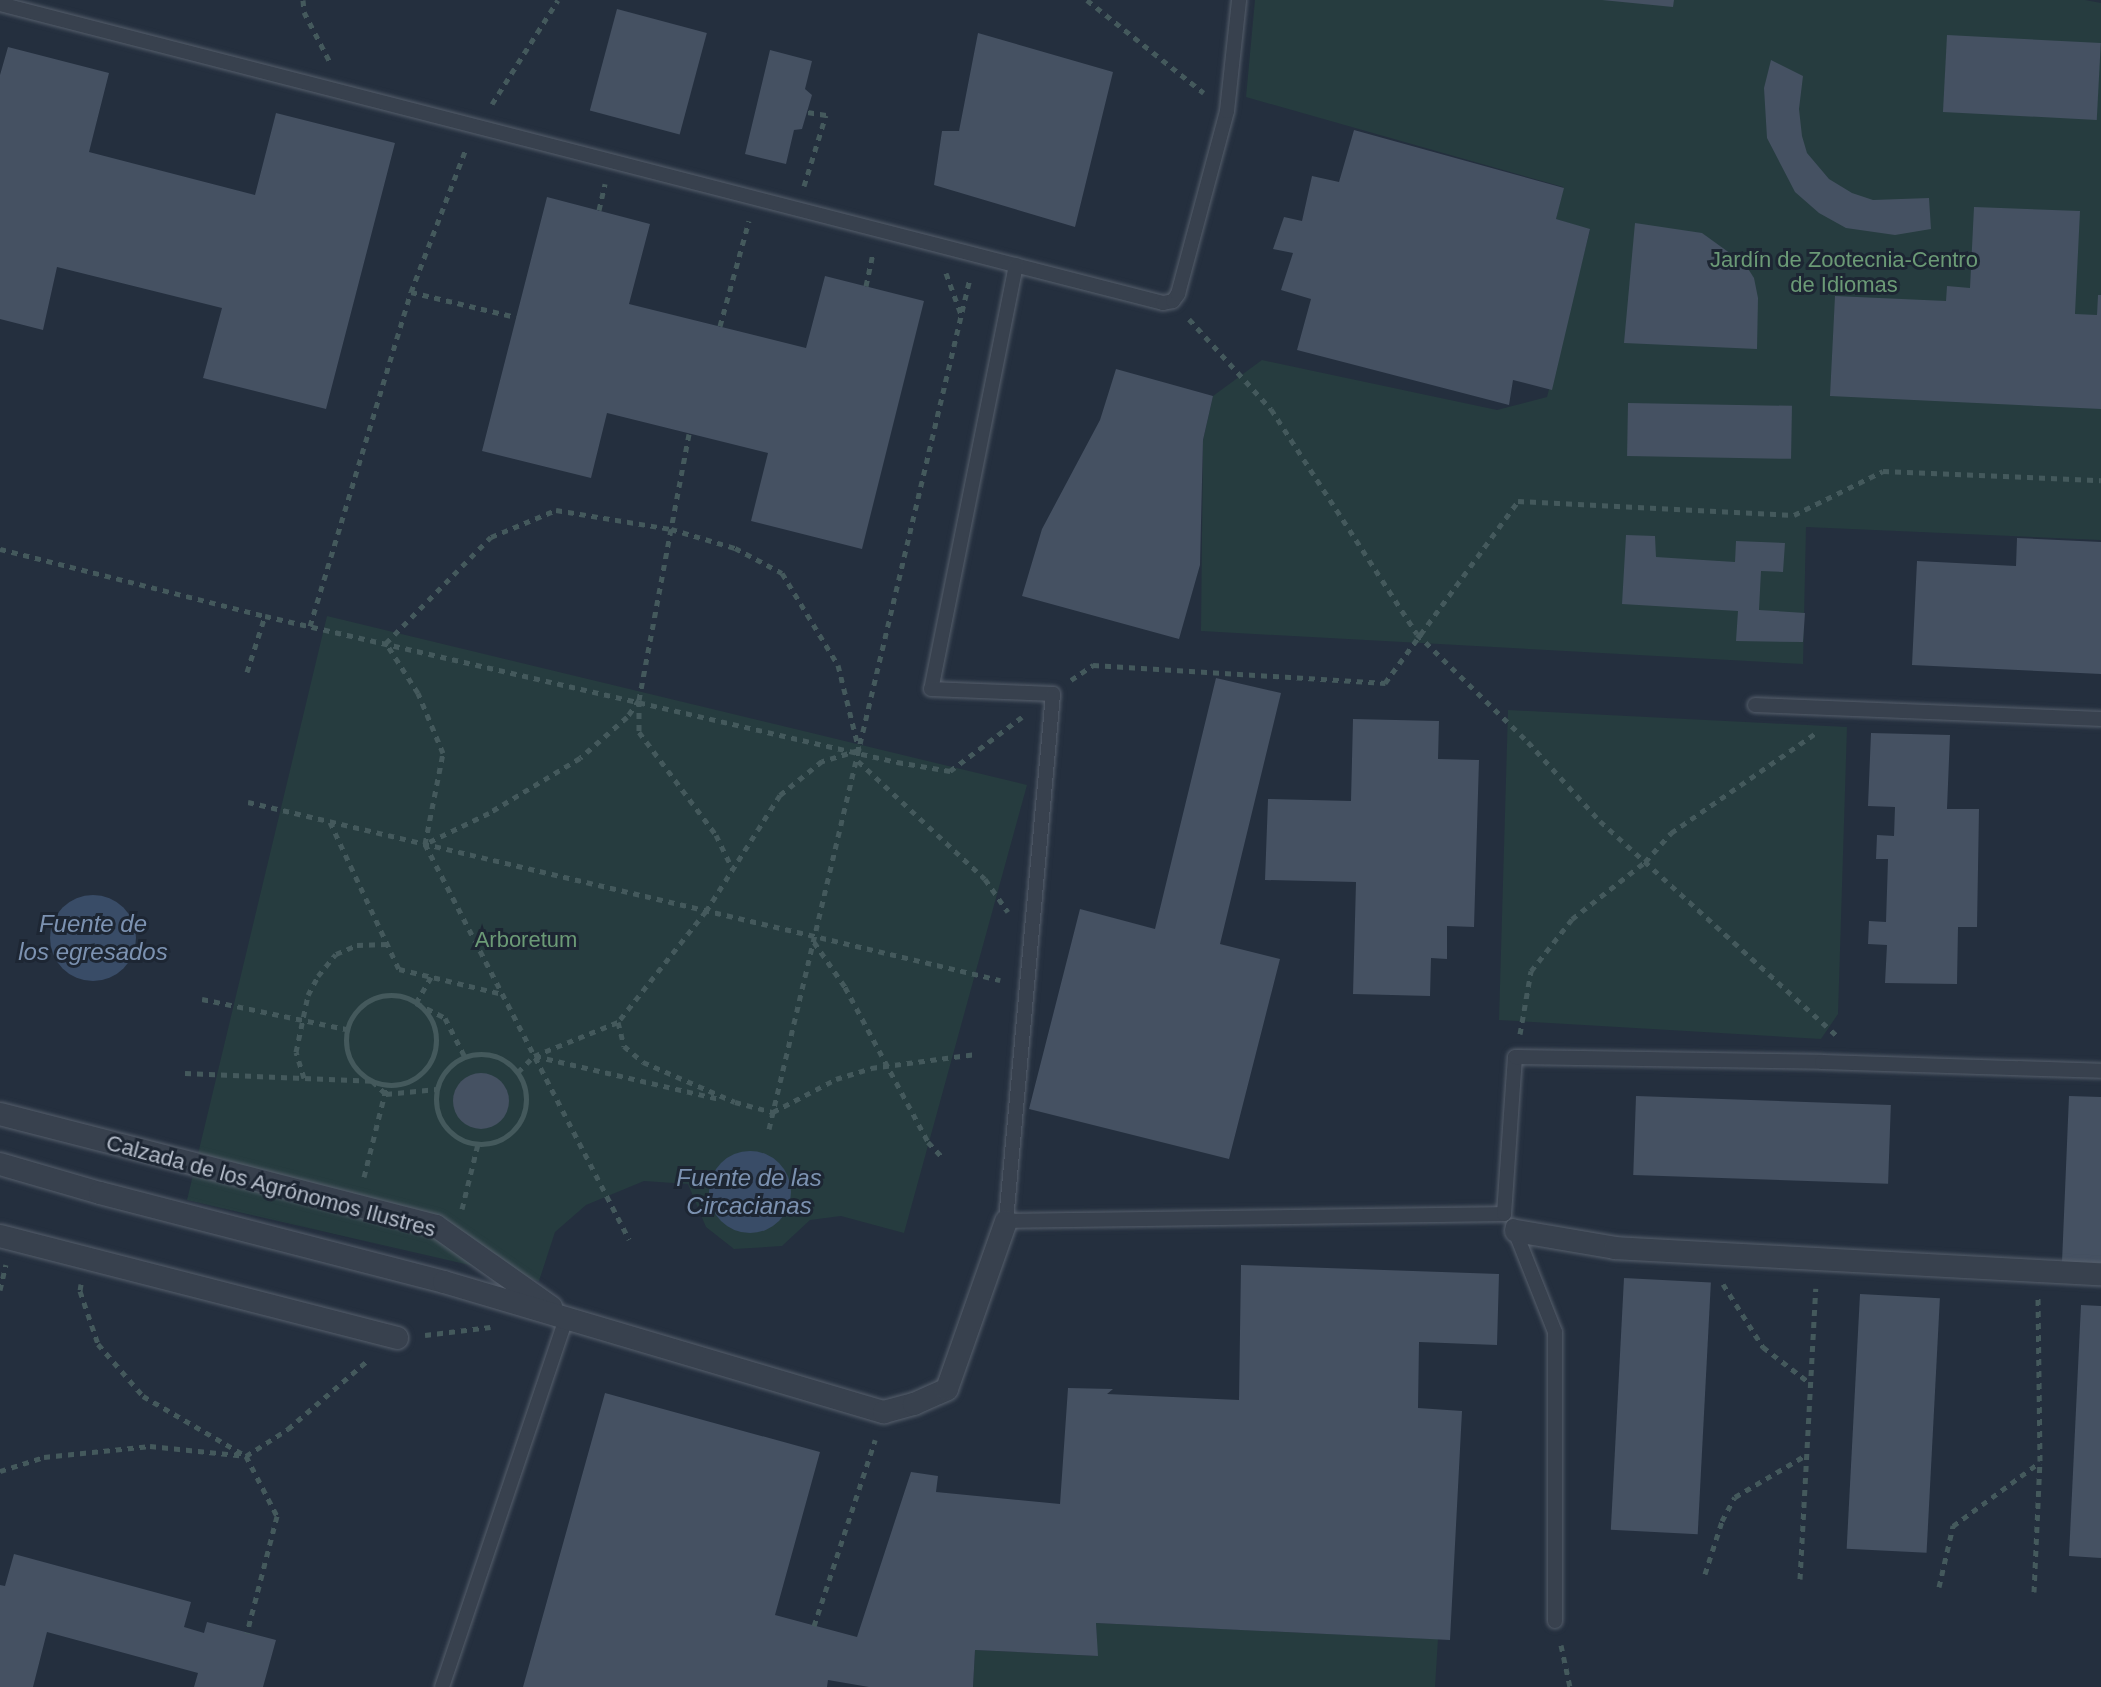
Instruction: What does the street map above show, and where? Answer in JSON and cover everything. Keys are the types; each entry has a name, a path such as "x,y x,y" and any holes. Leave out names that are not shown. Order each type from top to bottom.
{"street":[{"name":"Calzada de los Agrónomos Ilustres","path":"0,1114 436,1226 566,1318"},
{"name":"Calzada de los Agrónomos Ilustres","path":"0,1164 444,1282 884,1412"},
{"path":"884,1412 947,1389 1006,1221"},
{"path":"1510,1222 1615,1248 2101,1274"},
{"path":"0,1236 88,1256 397,1338"}],"lane":[{"path":"0,4 1163,303 1173,301 1178,294 1227,111 1239,0"},
{"path":"1016,265 931,689 1053,694 1006,1221 1510,1222"},
{"path":"1755,705 2101,719"},
{"path":"1555,1621 1555,1332 1510,1222 1515,1057 1867,1063 2101,1071"},
{"path":"442,1687 566,1318"}],"path":[{"path":"303,0 304,12 345,93"},
{"path":"1087,0 1227,111"},
{"path":"797,209 826,115 807,112"},
{"path":"310,626 411,292 470,139"},
{"path":"599,210 609,171"},
{"path":"720,326 749,219"},
{"path":"866,286 875,246"},
{"path":"769,1129 975,255"},
{"path":"941,260 962,317"},
{"path":"411,292 516,317"},
{"path":"1173,301 1271,409 1417,634 1528,742 1600,821 1867,1063"},
{"path":"689,434 639,700 639,732 716,835 732,868"},
{"path":"0,549 265,616 859,750 897,762 950,771 1093,665 1385,683 1417,634 1433,620 1518,501 1794,515 1883,471 2101,480"},
{"path":"386,643 491,537 556,510 671,529 735,548 782,573 838,665 859,750"},
{"path":"247,672 265,616"},
{"path":"386,643 418,693 443,753 425,844 629,1240"},
{"path":"425,844 489,813 580,758 627,717 639,700"},
{"path":"1515,1057 1531,971 1572,919 1645,862 1671,833 1850,710"},
{"path":"518,1072 534,1056 618,1022 706,911 780,795 822,761 859,750"},
{"path":"857,760 985,879 1017,925"},
{"path":"248,802 815,939 1000,980"},
{"path":"330,822 399,969 502,994"},
{"path":"815,939 845,987 928,1142 944,1159"},
{"path":"304,1078 296,1052 308,995 336,954 357,945 387,944"},
{"path":"416,1003 431,977"},
{"path":"437,1089 386,1094 359,1073 350,1060 346,1029 362,1005 389,995 416,1003 445,1018 465,1057"},
{"path":"202,999 346,1029"},
{"path":"185,1073 372,1081 387,1085 417,1077 434,1054 434,1026 416,1003"},
{"path":"618,1022 624,1046 643,1062 735,1102"},
{"path":"534,1056 773,1112 836,1079 885,1066 976,1054"},
{"path":"494,1056 518,1072 527,1099 525,1113 508,1136 493,1143 463,1141 450,1132 440,1119 437,1089 443,1075 465,1057 494,1056"},
{"path":"362,1183 387,1085"},
{"path":"1707,1251 1710,1263 1763,1347 1811,1383"},
{"path":"88,1256 80,1291 98,1344 143,1396 246,1456 277,1516 247,1633"},
{"path":"1800,1579 1817,1260"},
{"path":"2034,1592 2040,1461 2037,1269"},
{"path":"814,1626 884,1412"},
{"path":"0,1471 44,1457 150,1446 246,1456"},
{"path":"1705,1574 1722,1521 1735,1497 1807,1454"},
{"path":"1939,1587 1953,1526 2040,1461"},
{"path":"1555,1621 1570,1687"}],"green space":[{"name":"Jardín de Zootecnia-Centro de Idiomas","path":"1255,0 2085,0 2101,3 2101,540 1806,527 1803,664 1201,631 1203,440 1213,396 1262,360 1497,410 1547,397 1590,230 1556,219 1563,187 1246,97"},
{"name":"Arboretum","path":"327,616 1027,785 904,1233 841,1216 810,1220 782,1246 734,1249 706,1227 688,1184 644,1181 586,1205 555,1232 539,1281 187,1200"},
{"path":"1508,710 1847,727 1838,1014 1821,1039 1499,1020"},
{"path":"1096,1623 1438,1639 1435,1687 973,1687 975,1650 1097,1656"}],"water":[{"name":"Fuente de los egresados","path":"93,895 117,902 129,914 136,938 129,962 117,974 93,981 69,974 57,962 50,938 57,914 69,902"},
{"name":"Fuente de las Circacianas","path":"750,1151 766,1154 779,1163 788,1176 791,1192 788,1208 779,1221 766,1230 750,1233 734,1230 721,1221 712,1208 709,1192 712,1176 721,1163 734,1154"}],"building":[{"path":"1602,0 1674,0 1673,7"},
{"path":"617,9 707,33 680,134 590,110"},
{"path":"978,33 1113,72 1075,227 934,185 942,131 959,131"},
{"path":"1947,35 2101,43 2097,120 1943,112"},
{"path":"8,47 109,73 89,152 255,195 276,113 395,143 326,409 203,378 222,308 57,267 43,330 0,319 0,75"},
{"path":"770,50 812,61 805,89 812,95 802,129 794,130 786,164 745,154"},
{"path":"1771,60 1803,76 1799,109 1802,136 1807,153 1829,179 1852,193 1873,200 1929,198 1931,229 1895,235 1846,228 1819,213 1795,192 1767,138 1764,88"},
{"path":"1354,130 1564,188 1556,219 1590,229 1552,390 1513,380 1509,405 1297,350 1311,299 1281,290 1293,253 1273,249 1284,217 1302,221 1312,176 1339,182"},
{"path":"547,197 650,224 629,304 806,348 825,276 924,301 862,549 751,521 768,453 607,413 591,478 482,451"},
{"path":"1974,207 2080,211 2075,314 2097,315 2098,295 2101,295 2101,409 1830,396 1835,296 1946,301 1947,286 1970,288"},
{"path":"1635,223 1702,233 1745,264 1754,278 1758,298 1757,349 1624,343"},
{"path":"1116,369 1213,396 1203,440 1200,565 1179,639 1022,596 1042,529 1100,420"},
{"path":"1628,403 1792,406 1791,459 1627,456"},
{"path":"1626,535 1655,536 1656,557 1735,562 1736,541 1785,543 1783,572 1761,571 1759,610 1805,613 1803,642 1736,641 1738,611 1622,604"},
{"path":"2017,538 2101,542 2101,674 1912,665 1917,561 2016,566"},
{"path":"1216,678 1281,693 1220,944 1280,959 1229,1159 1029,1109 1080,909 1155,929"},
{"path":"1353,719 1439,721 1438,759 1479,760 1474,927 1447,926 1447,959 1431,958 1430,996 1353,994 1356,882 1265,880 1268,799 1351,801"},
{"path":"1871,733 1950,735 1947,809 1979,809 1977,927 1958,927 1957,984 1885,983 1887,945 1868,944 1869,921 1886,922 1888,859 1876,859 1877,835 1894,836 1895,807 1868,806"},
{"path":"481,1073 501,1081 509,1101 501,1121 481,1129 461,1121 453,1101 461,1081"},
{"path":"1636,1096 1891,1105 1888,1184 1633,1175"},
{"path":"2069,1096 2101,1097 2101,1263 2062,1262"},
{"path":"1241,1265 1499,1274 1497,1345 1419,1342 1418,1408 1462,1411 1450,1640 1096,1623 1098,1656 975,1650 973,1687 869,1687 828,1680 827,1687 523,1687 605,1393 820,1452 775,1615 857,1637 911,1472 938,1476 936,1492 1060,1504 1068,1388 1113,1389 1107,1394 1239,1400"},
{"path":"1624,1278 1711,1283 1698,1534 1611,1530"},
{"path":"1860,1294 1940,1298 1927,1553 1847,1549"},
{"path":"2081,1305 2101,1306 2101,1558 2069,1556"},
{"path":"14,1554 191,1602 184,1627 204,1633 207,1622 276,1640 263,1687 194,1687 198,1673 47,1632 33,1687 0,1687 0,1585 5,1586"}]}
